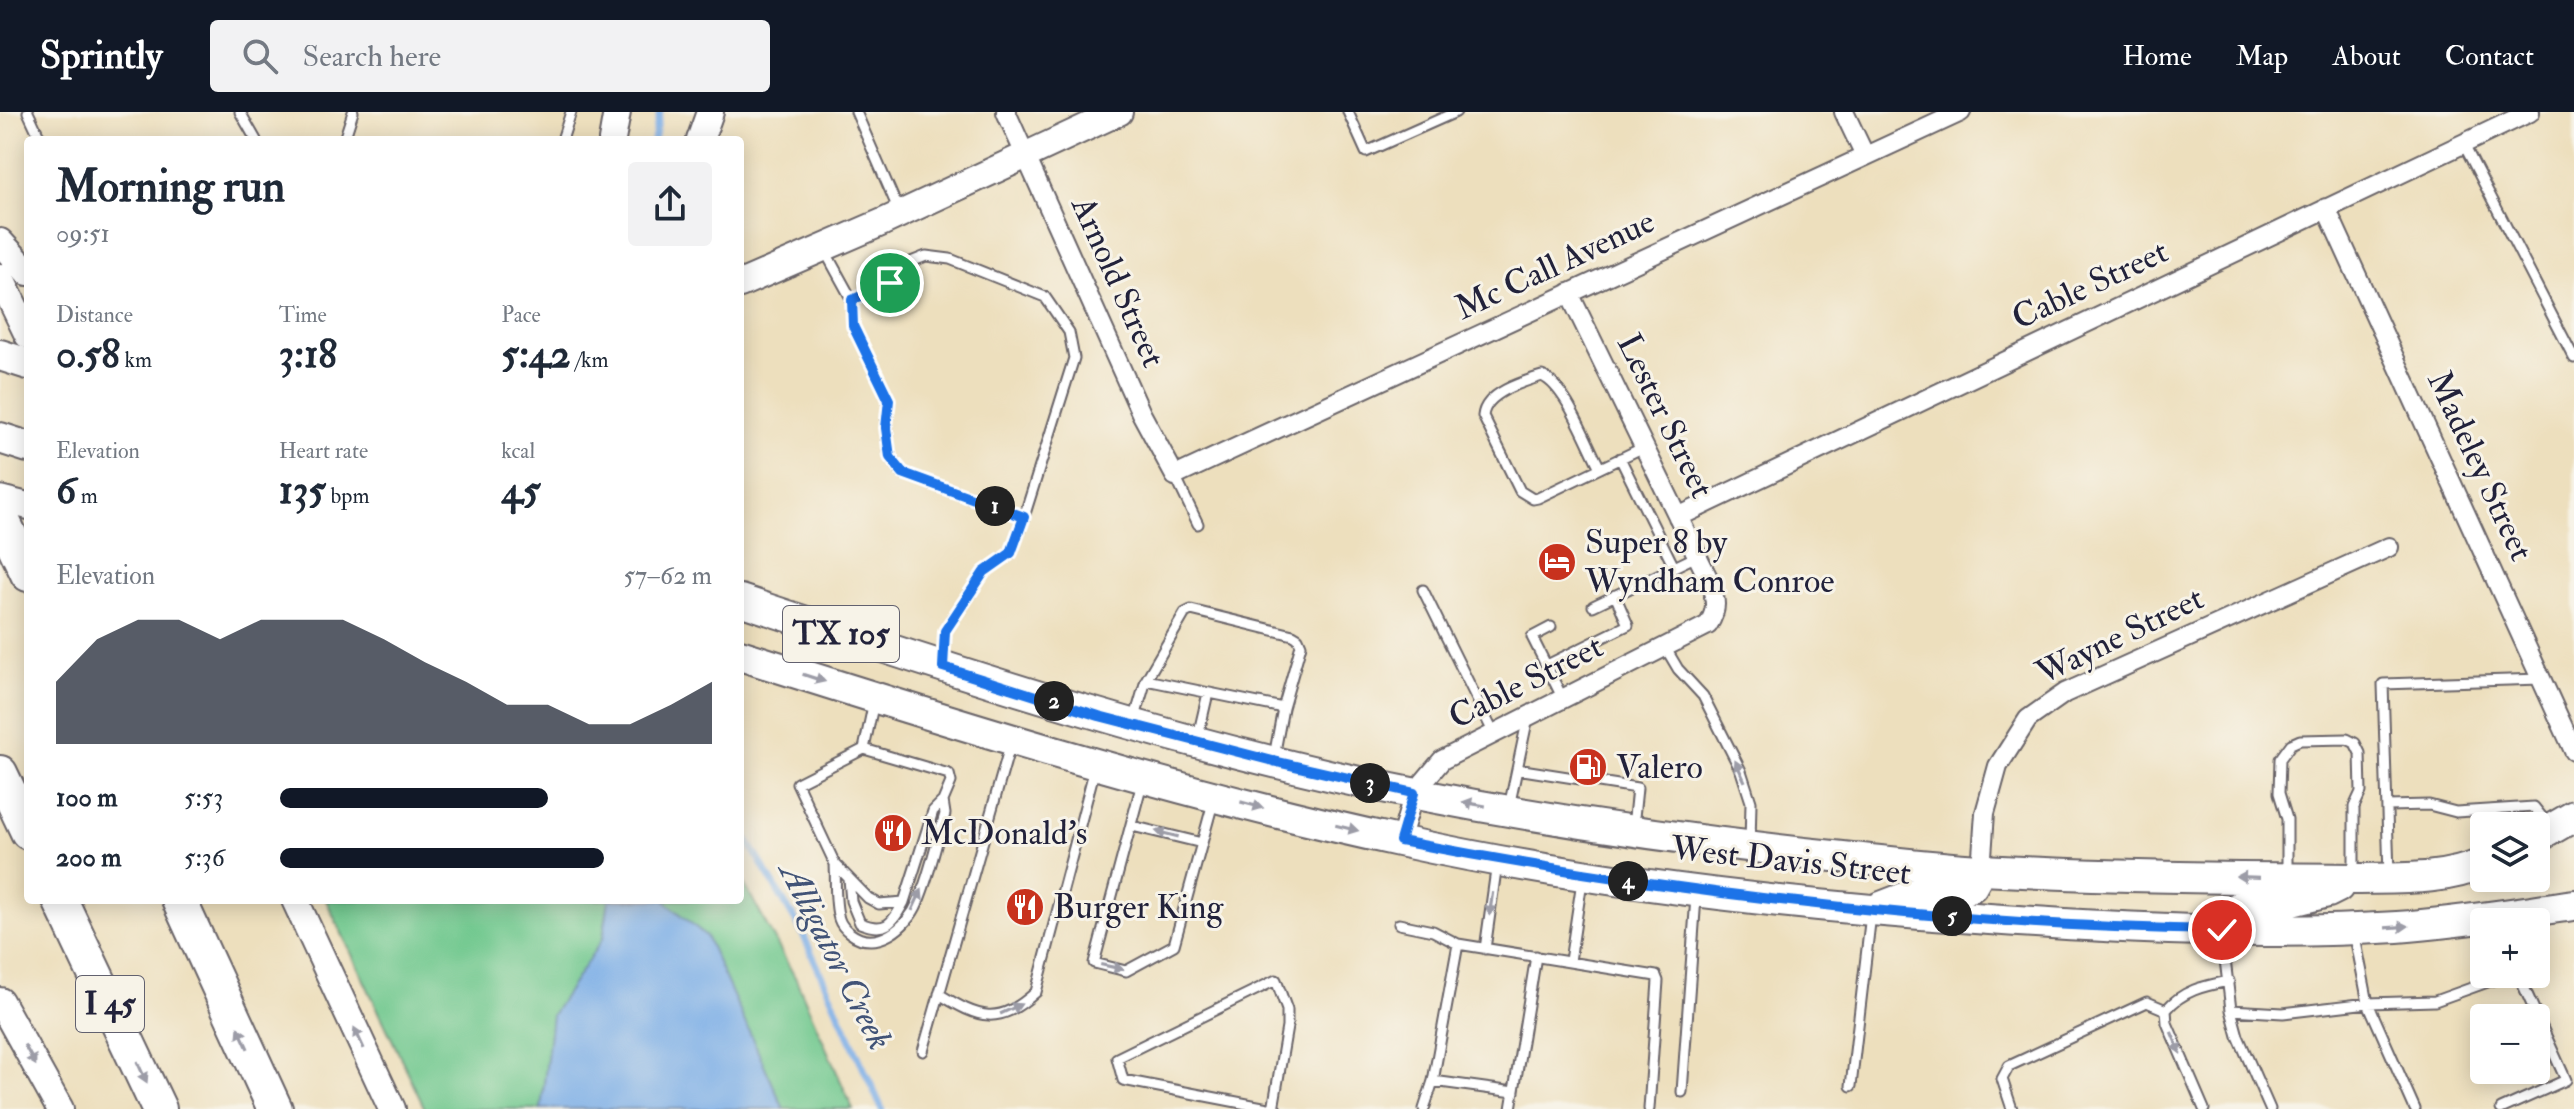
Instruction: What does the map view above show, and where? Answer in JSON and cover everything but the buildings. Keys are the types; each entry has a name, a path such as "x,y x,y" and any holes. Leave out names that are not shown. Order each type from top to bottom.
{"highway":[{"path":"0,515 24,566"},
{"path":"0,773 24,824"},
{"name":"I 45","path":"62,904 159,1109"},
{"path":"181,904 275,1109"}],"main road":[{"path":"613,136 617,112"},
{"path":"701,136 710,112"},
{"path":"744,282 1119,112"},
{"path":"0,242 24,268"},
{"path":"0,277 24,327"},
{"path":"0,355 24,363"},
{"path":"0,438 24,446"},
{"path":"0,499 24,505"},
{"name":"West Davis Street","path":"744,601 943,667 1133,724 1273,761 1414,793 1633,831 1750,847 1981,870 2389,879 2470,869"},
{"name":"West Davis Street","path":"744,656 875,698 1215,795 1400,841 1583,874 1871,911 2138,929 2399,927 2470,921"},
{"path":"875,698 889,677 911,668 943,667"},
{"path":"1871,911 1925,890 1956,892 1972,886 1981,870"},
{"path":"2222,930 2228,916 2239,907 2292,901 2328,892 2354,879"},
{"path":"297,904 392,1109"},
{"name":"West Davis Street","path":"2550,910 2574,905"},
{"path":"0,1001 60,1109"}],"street":[{"name":"Arnold Street","path":"1006,112 1141,413 1175,476"},
{"path":"1844,112 1865,156"},
{"name":"Mc Call Avenue","path":"1175,476 1961,112"},
{"name":"Cable Street","path":"1678,517 2530,112"},
{"name":"Madeley Street","path":"2326,208 2541,679 2563,717 2574,751"},
{"name":"Lester Street","path":"1569,293 1710,582 1716,612"},
{"name":"Wayne Street","path":"1981,870 1985,813 1998,766 2028,719 2065,693 2389,547"},
{"name":"Cable Street","path":"1400,841 1414,793 1442,760 1708,625 1716,612"}],"lane":[{"path":"28,112 39,136"},
{"path":"240,112 254,136"},
{"path":"345,136 353,112"},
{"path":"563,136 571,112"},
{"path":"856,112 900,213"},
{"path":"1348,112 1366,152 1456,112"},
{"path":"2463,143 2574,358"},
{"path":"824,248 852,300 853,326 889,400 886,428 890,457 903,473 1024,517"},
{"path":"852,300 890,283 911,262 926,256 950,259 1045,297 1069,332 1074,358 1011,553 984,572 945,631 943,667"},
{"path":"1600,468 1551,380 1542,376 1529,380 1493,398 1486,405 1483,416 1520,491 1526,496 1538,498 1644,447"},
{"path":"1620,458 1674,567"},
{"path":"1175,476 1198,524"},
{"path":"1593,606 1697,556"},
{"path":"1423,590 1494,734"},
{"path":"1547,665 1628,625 1615,595"},
{"path":"1133,724 1146,680 1185,613 1191,610 1298,638 1301,645 1283,708 1273,761"},
{"path":"1551,627 1532,637 1563,699"},
{"path":"1665,647 1678,669 1703,696 1741,771 1751,802 1750,847"},
{"path":"2389,879 2383,684 2541,679"},
{"path":"1146,680 1283,708"},
{"path":"1197,741 1208,693"},
{"path":"864,749 875,698"},
{"path":"1509,811 1528,717"},
{"path":"923,1051 1013,738"},
{"path":"2287,878 2287,819 2279,793 2280,759 2291,744 2300,740 2347,739 2355,743 2360,753 2361,792 2354,807 2354,879"},
{"path":"849,879 851,901 860,923 880,928 889,924 904,902 933,811 943,801 951,782 949,774 864,749 797,783 835,864 868,898 879,904 904,902"},
{"path":"939,994 979,1014 1002,1015 1019,1007 1036,992 1097,763"},
{"path":"1517,769 1637,788 1633,831"},
{"path":"1144,776 1094,963 1126,971 1174,945 1215,795"},
{"path":"835,864 839,920 846,930 857,938 872,942 889,936 917,905 945,814 943,801"},
{"path":"2387,806 2429,805 2456,812 2534,807 2554,828"},
{"path":"1132,826 1202,843"},
{"path":"1485,949 1497,860"},
{"path":"1570,961 1583,874"},
{"path":"1682,1092 1696,890"},
{"path":"1851,1086 1871,911"},
{"path":"1399,924 1433,931 1458,944 1656,976 1649,1109"},
{"path":"2354,928 2368,1003 2415,1109"},
{"path":"2222,930 2231,1010 2238,1036 2270,1109"},
{"path":"1424,1109 1433,1081 1458,944"},
{"path":"1511,1109 1536,956"},
{"path":"1276,980 1287,1010 1287,1027 1274,1109 1123,1080 1117,1058 1276,980"},
{"path":"2204,1109 2167,1023 2166,1010 2175,1000 2197,987 2229,981"},
{"path":"2231,1010 2283,1013 2368,1003 2435,1001 2471,988"},
{"path":"2501,1109 2570,1083 2525,988"},
{"path":"2012,1109 2002,1079 2009,1066 2147,1002 2166,1010"},
{"path":"1433,1081 1514,1092"}],"green space":[{"path":"744,883 796,979 853,1109 425,1109 328,904 744,904"}],"water":[{"path":"608,904 669,904 706,936 784,1109 541,1109 552,1015 603,938"}],"waterway":[{"name":"Alligator Creek","path":"655,136 660,112"},
{"name":"Alligator Creek","path":"744,835 801,930 882,1109"}],"place":[{"name":"Super 8 by Wyndham Conroe","path":"1557,562"},
{"name":"Valero","path":"1588,767"},
{"name":"McDonald's","path":"893,833"},
{"name":"Burger King","path":"1025,907"}],"route":[{"path":"890,283 852,300 853,326 889,400 886,428 890,457 903,473 1024,517 1011,553 984,572 945,631 943,667 1099,716 1414,793 1400,841 1615,879 1871,911 2138,929 2222,930"}]}
